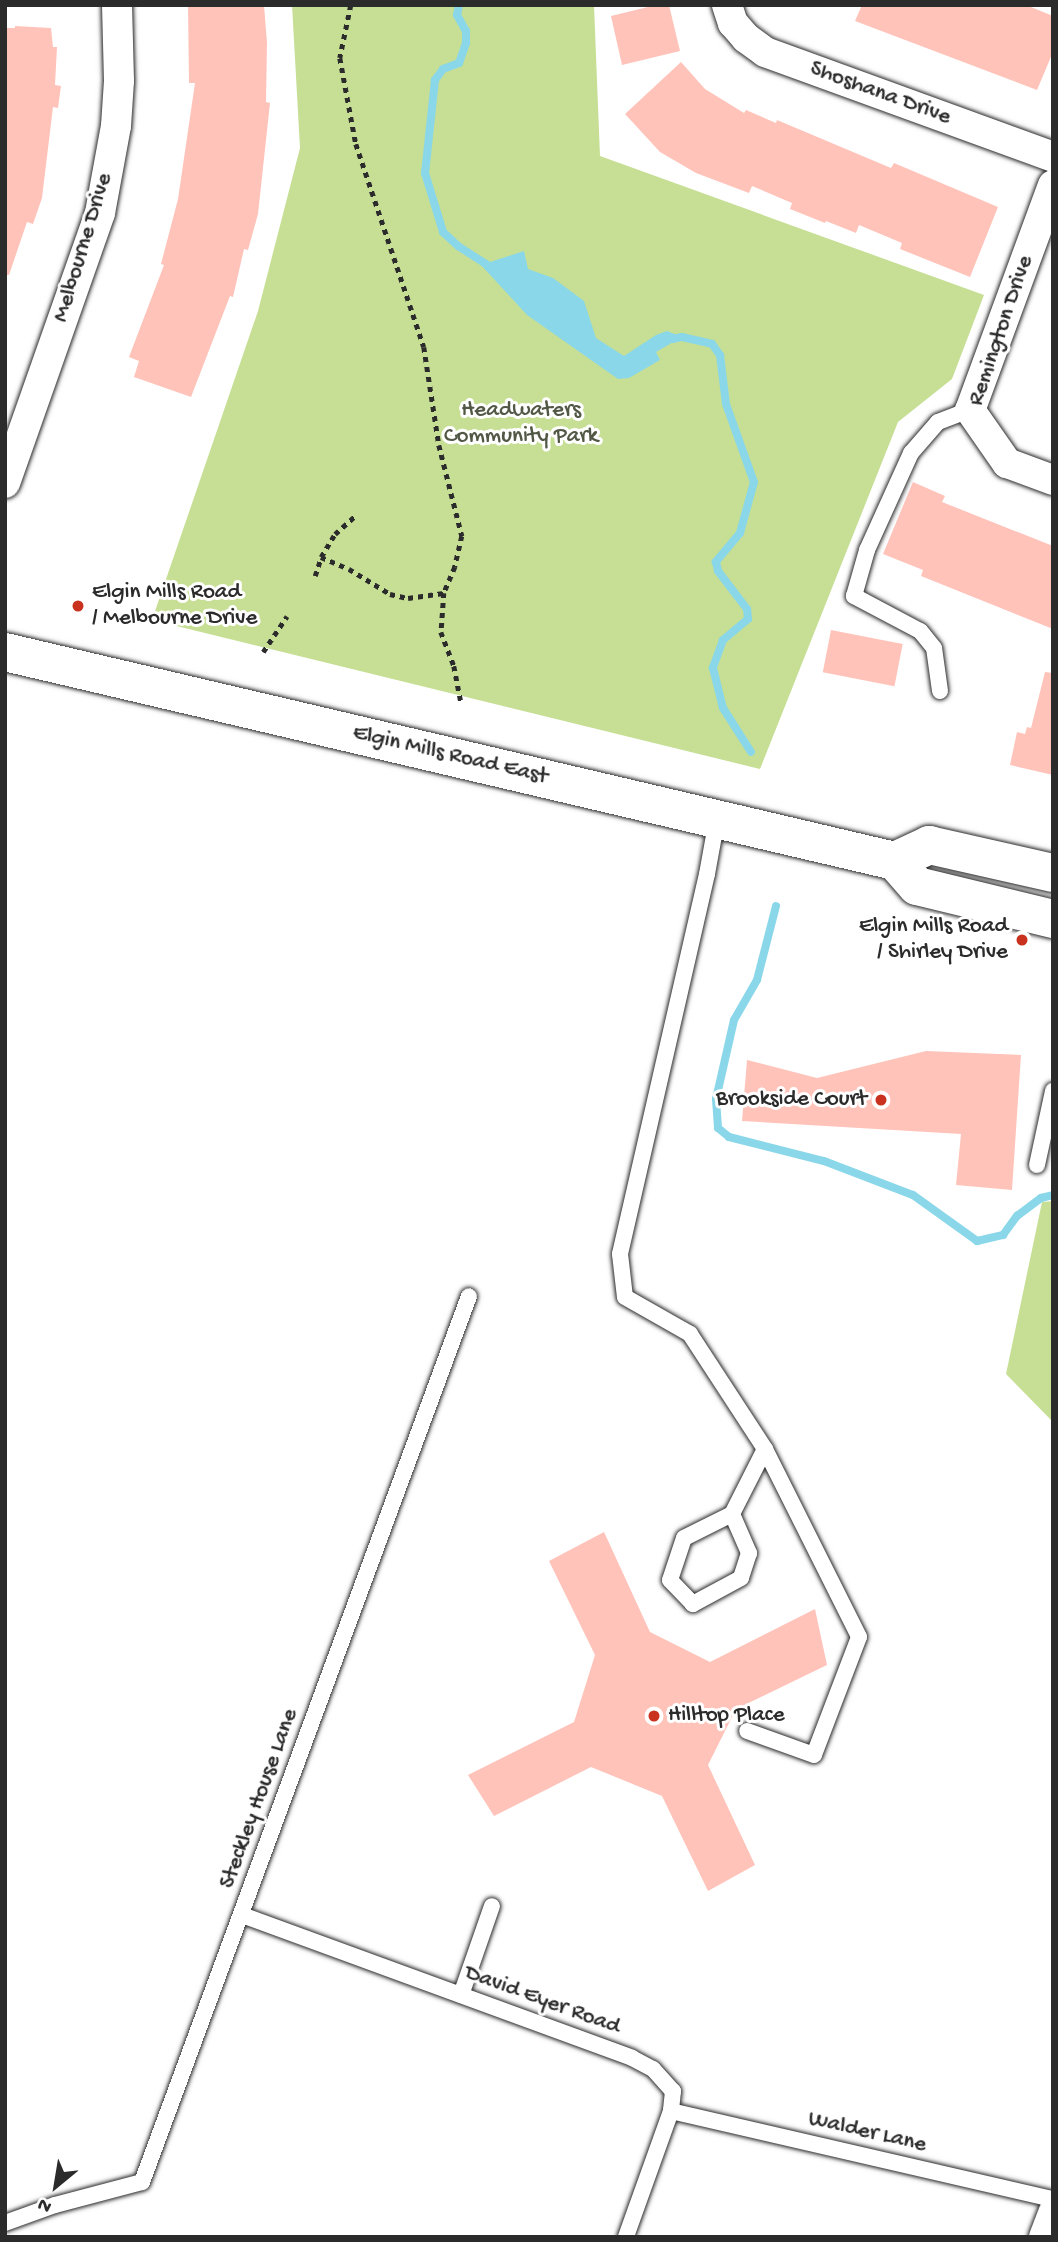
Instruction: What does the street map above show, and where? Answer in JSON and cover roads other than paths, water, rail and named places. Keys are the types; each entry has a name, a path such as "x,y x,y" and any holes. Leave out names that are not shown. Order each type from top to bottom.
{"main road":[{"name":"Elgin Mills Road East","path":"5,652 895,861"},
{"path":"1053,873 929,845 895,861 917,886 1053,919"}],"street":[{"name":"Melbourne Drive","path":"5,483 100,213 116,126 119,81 117,5"},
{"name":"Shoshana Drive","path":"727,5 733,23 746,38 765,52 1053,157"},
{"name":"Remington Drive","path":"1053,185 970,410 1007,463 1053,480"},
{"path":"1044,2237 1053,2213"}],"lane":[{"path":"940,691 934,648 920,631 854,596 867,550 911,453 937,422 970,410"},
{"path":"717,819 704,888 620,1254 625,1297 690,1334 765,1449 859,1637 814,1755 747,1731"},
{"path":"1037,1166 1053,1091"},
{"name":"Steckley House Lane","path":"5,2224 55,2204 142,2182 469,1296"},
{"path":"732,1514 749,1553 741,1578 693,1604 670,1580 684,1538 732,1514 765,1449"},
{"path":"461,1995 492,1906"},
{"name":"David Eyer Road","path":"242,1914 632,2058 653,2069 673,2091 671,2111"},
{"path":"626,2237 671,2111"},
{"name":"Walder Lane","path":"671,2111 1053,2199"}],"water":[{"path":"524,251 528,269 553,278 584,301 596,338 624,356 667,331 682,337 656,352 660,360 629,378 618,379 527,315 481,265"}],"waterway":[{"path":"459,5 457,15 466,31 466,43 459,63 443,69 435,80 425,173 443,232 458,246 492,268"},
{"path":"673,339 682,337 712,344 720,355 726,404 754,482 740,533 716,562 718,571 747,609 748,619 723,640 713,668 723,708 751,752"},
{"path":"776,906 757,980 734,1020 716,1099 718,1128 729,1137 824,1161 913,1195 977,1241 1003,1235 1017,1216 1041,1198 1053,1195"}],"place":[{"name":"Elgin Mills Road / Melbourne Drive","path":"78,606"},
{"name":"Elgin Mills Road / Shirley Drive","path":"1022,940"},
{"name":"Brookside Court","path":"881,1100"},
{"name":"Hilltop Place","path":"654,1716"}],"park label":[{"name":"Headwaters Community Park","path":"521,424"}]}
